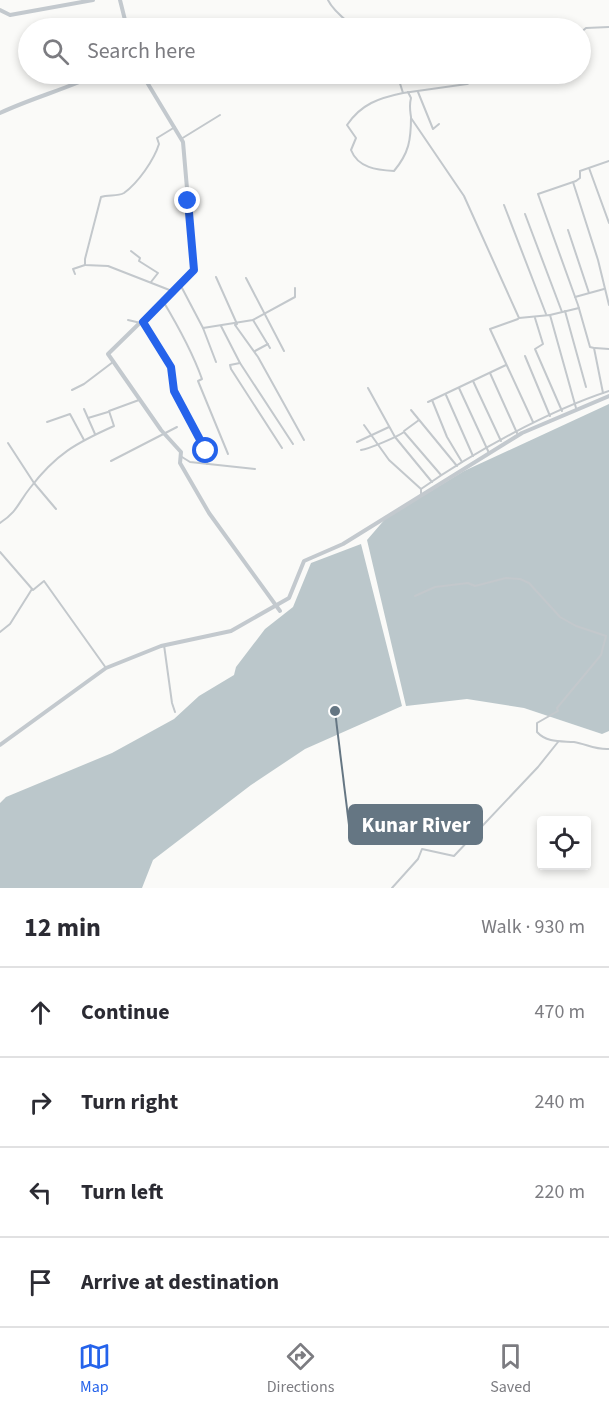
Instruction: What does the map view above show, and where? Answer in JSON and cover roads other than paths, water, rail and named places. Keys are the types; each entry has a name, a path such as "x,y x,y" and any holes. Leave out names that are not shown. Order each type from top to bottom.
{"street":[{"path":"0,10 10,15 93,0"},
{"path":"120,0 124,18"},
{"path":"328,0 332,8 347,18"},
{"path":"591,28 609,27"},
{"path":"0,113 20,106 29,99 41,98 74,84"},
{"path":"148,84 182,139 194,270 108,354 165,435 182,452 180,463 209,513 280,611"},
{"path":"400,84 403,93"},
{"path":"408,92 411,99 409,105 411,118 406,156 394,171 367,167 353,156 351,150 356,138 347,125 355,114 368,103 408,92 467,84"},
{"path":"418,92 433,129 439,124"},
{"path":"182,139 220,115"},
{"path":"411,118 464,196 519,318"},
{"path":"85,265 101,197 122,194 133,184 154,160 159,144 157,138 175,127"},
{"path":"603,393 594,348 590,347 579,308 538,194 573,182 580,178 579,172 609,161"},
{"path":"589,168 609,223"},
{"path":"573,182 598,260 603,289 609,305"},
{"path":"504,205 548,315 575,407"},
{"path":"525,214 563,312 586,387"},
{"path":"568,230 589,293"},
{"path":"131,251 140,258 139,261 158,273 151,282"},
{"path":"75,274 73,269 85,265 108,266 174,292"},
{"path":"216,277 236,325 304,440"},
{"path":"246,278 284,351"},
{"path":"178,287 182,288 203,328 216,362"},
{"path":"203,328 236,325 253,320 296,297 294,288"},
{"path":"575,297 603,289"},
{"path":"163,301 184,336 201,379 198,381 228,454"},
{"path":"534,425 490,329 519,318 535,318 579,308"},
{"path":"535,318 543,344 536,349 562,411"},
{"path":"128,320 143,322"},
{"path":"253,320 270,348"},
{"path":"143,322 171,367 174,391 206,451 207,464"},
{"path":"221,326 240,363 293,444"},
{"path":"254,352 268,344"},
{"path":"583,348 609,349"},
{"path":"525,356 550,416"},
{"path":"72,390 84,384 112,362"},
{"path":"240,363 230,365 231,369 282,448"},
{"path":"428,402 506,365"},
{"path":"490,373 517,433"},
{"path":"473,381 501,442"},
{"path":"368,388 388,427 432,482"},
{"path":"459,388 488,451"},
{"path":"421,491 441,475 473,456 488,451 517,433 609,391"},
{"path":"446,394 473,456"},
{"path":"0,745 106,668 164,645 231,631 289,598 304,561 343,544 421,491 550,416 609,396"},
{"path":"88,418 139,400"},
{"path":"432,400 447,437 462,462"},
{"path":"84,409 95,434"},
{"path":"411,410 457,465"},
{"path":"0,523 21,505 34,483 66,449 114,426 109,411"},
{"path":"47,422 70,414 84,440"},
{"path":"362,450 395,437 419,420"},
{"path":"364,425 370,436 404,476 421,491"},
{"path":"111,461 177,427"},
{"path":"357,442 388,427"},
{"path":"404,432 441,475"},
{"path":"8,443 34,483 56,509"},
{"path":"181,456 190,462 255,469"},
{"path":"0,552 32,589"},
{"path":"415,596 435,586 468,583 475,586 506,578 520,579 529,583 560,617 576,626 606,636 601,656 557,708 558,711 537,723 539,735 558,742 609,749"},
{"path":"0,632 10,624 32,589 44,581 106,668"},
{"path":"164,645 175,712"},
{"path":"392,888 418,859 422,849 454,856 467,840 473,838 527,776 538,768 558,742"}],"place":[{"name":"Kunar River","path":"335,711"}]}
